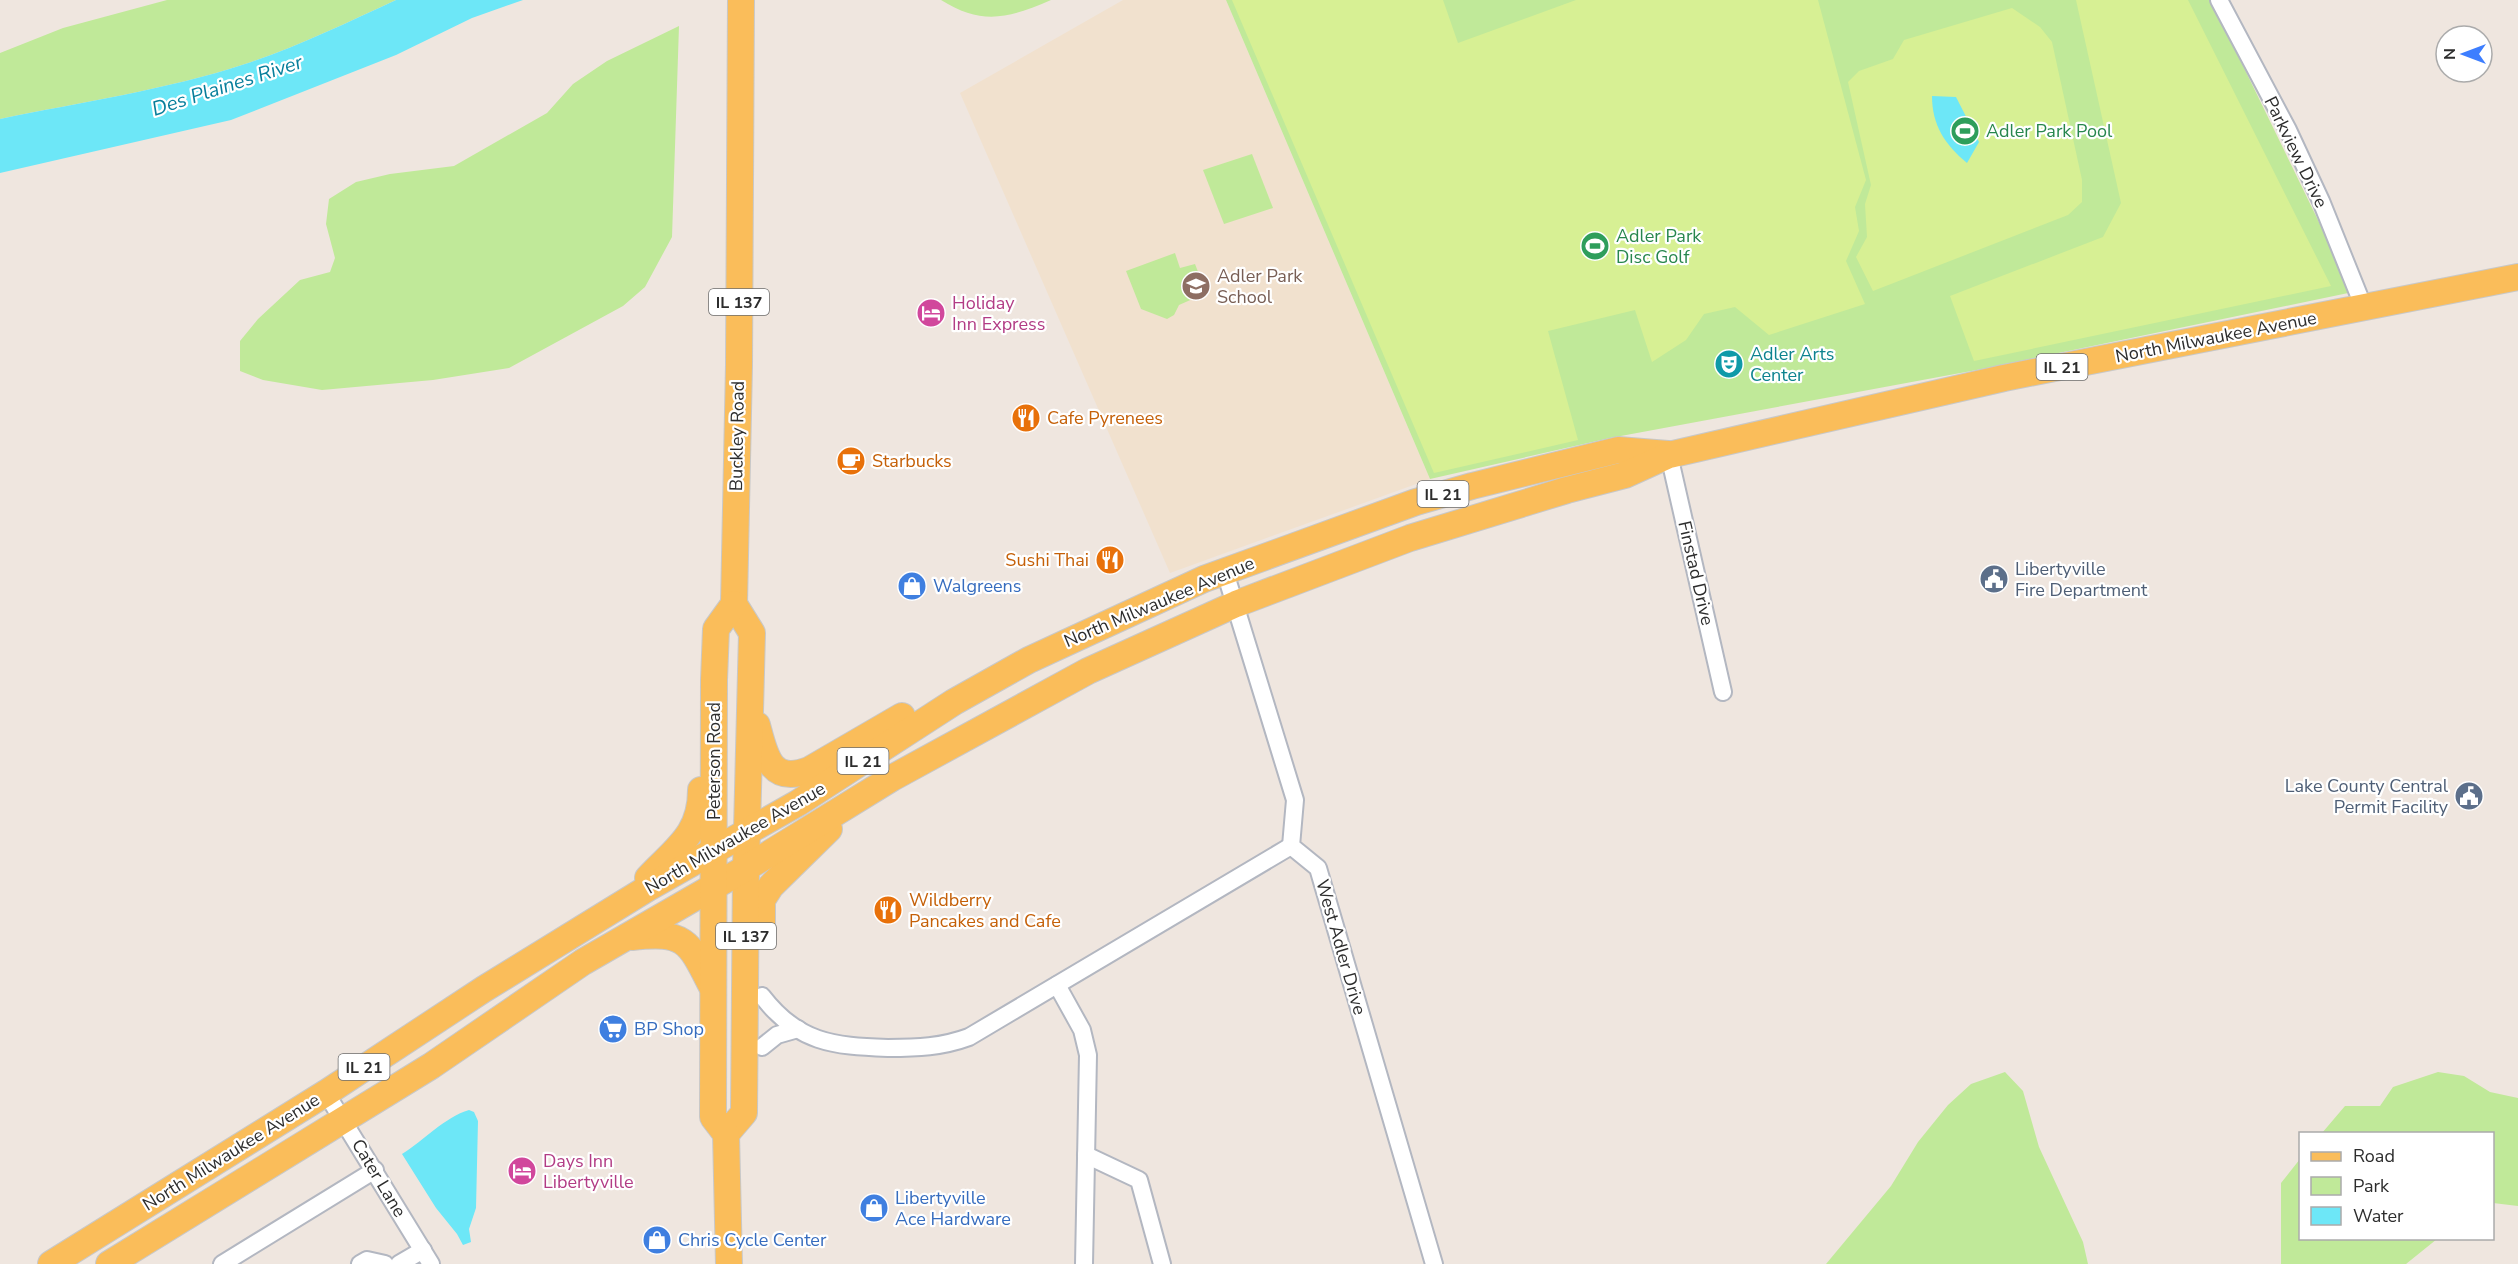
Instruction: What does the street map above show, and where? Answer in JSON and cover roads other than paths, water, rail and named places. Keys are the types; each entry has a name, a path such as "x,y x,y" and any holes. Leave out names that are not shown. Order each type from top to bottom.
{"main road":[{"name":"Buckley Road","path":"734,604 739,353 741,0"},
{"name":"North Milwaukee Avenue","path":"110,1264 431,1066 583,962 746,868 892,778 1088,671 1236,604 1410,538 1567,490 1625,475 1669,455 1987,382 2518,277"},
{"name":"North Milwaukee Avenue","path":"51,1264 326,1093 474,995 626,902 798,802 977,688 1108,621 1225,572 1416,502 1618,450 1669,455"},
{"name":"Peterson Road","path":"729,1264 726,1134 713,1117 714,680 716,628 734,604"},
{"name":"IL 137","path":"726,1134 744,1113 746,868 752,633 734,604"},
{"path":"626,902 687,839 698,820 701,798 702,697 714,680"},
{"path":"751,691 757,726 766,757 780,772 794,774 809,770 940,695 977,688"},
{"path":"745,1075 762,1053 762,900 775,881 831,827 833,814"},
{"path":"629,937 657,934 681,940 694,951 714,990"}],"street":[{"name":"Parkview Drive","path":"2219,0 2288,130 2321,201 2364,308"},
{"name":"Finstad Drive","path":"1669,455 1723,692"},
{"path":"762,996 775,1013 798,1029 816,1039 843,1047 945,1046 969,1037 1292,846 1295,800 1225,572"},
{"name":"West Adler Drive","path":"1292,846 1318,868 1434,1264"},
{"path":"1057,985 1082,1030 1088,1054 1084,1264"},
{"path":"762,1047 777,1035 798,1029"},
{"name":"Cater Lane","path":"326,1093 427,1257"},
{"path":"1086,1155 1139,1180 1162,1264"},
{"path":"222,1264 375,1170"},
{"path":"399,1264 427,1257"},
{"path":"360,1264 367,1260 385,1264"}],"water":[{"name":"Des Plaines River","path":"396,0 523,0 472,18 396,55 231,120 0,173 0,119 154,88 245,64 284,50"},
{"name":"Adler Park Pool","path":"1932,96 1956,97 1979,142 1967,163 1952,149 1941,134 1934,116"},
{"path":"469,1110 474,1112 478,1121 476,1208 469,1229 471,1242 463,1245 436,1208 402,1154 443,1124"}],"place":[{"name":"Adler Park Pool","path":"1965,131"},
{"name":"Adler Park Disc Golf","path":"1595,246"},
{"name":"Adler Park School","path":"1196,286"},
{"name":"Holiday Inn Express","path":"931,313"},
{"name":"Adler Arts Center","path":"1729,364"},
{"name":"Cafe Pyrenees","path":"1026,418"},
{"name":"Starbucks","path":"851,461"},
{"name":"Sushi Thai","path":"1110,560"},
{"name":"Libertyville Fire Department","path":"1994,579"},
{"name":"Walgreens","path":"912,586"},
{"name":"Lake County Central Permit Facility","path":"2469,796"},
{"name":"Wildberry Pancakes and Cafe","path":"888,910"},
{"name":"BP Shop","path":"613,1029"},
{"name":"Days Inn Libertyville","path":"522,1171"},
{"name":"Libertyville Ace Hardware","path":"874,1208"},
{"name":"Chris Cycle Center","path":"657,1240"}]}
